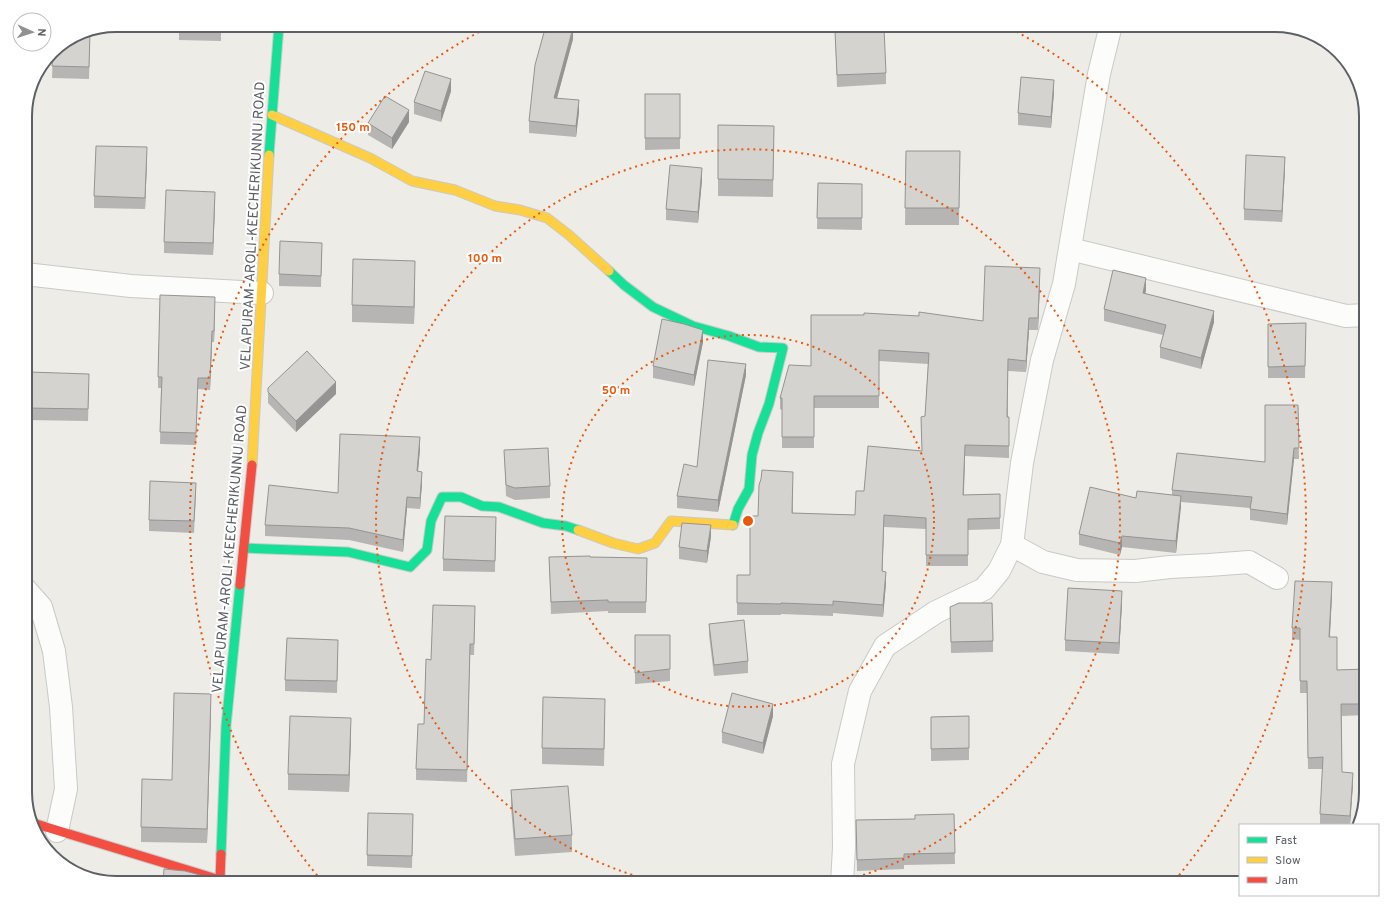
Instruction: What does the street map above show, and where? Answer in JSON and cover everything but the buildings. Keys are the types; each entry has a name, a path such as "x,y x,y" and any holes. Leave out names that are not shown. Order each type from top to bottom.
{"street":[{"name":"VELAPURAM-AROLI-KEECHERIKUNNU ROAD","path":"222,876 226,726 253,453 272,115 278,32"},
{"path":"842,876 844,847 843,764 860,690 885,646 936,612 984,589 999,572 1012,545 1022,464 1042,360 1064,284 1099,74 1108,32"},
{"path":"244,548 348,552 410,567 426,550 431,521 442,497 462,497 482,506 499,507 543,523 566,526 613,543 638,549 654,543 670,521 733,525 738,509 749,488 752,455 758,433 769,404 783,348 759,347 693,326 653,307 624,285 569,235 547,218 520,210 495,206 455,190 412,181 370,158 272,115"},
{"path":"1070,249 1346,316 1359,315"},
{"path":"32,275 131,286 262,293"},
{"path":"1012,545 1043,562 1077,570 1135,571 1170,567 1249,562 1277,578"},
{"path":"32,597 41,607 54,651 61,707 66,789 58,831"},
{"name":"VELAPURAM-AROLI-KEECHERIKUNNU ROAD","path":"38,825 203,876"}],"traffic: fast":[{"path":"269,155 278,32"},
{"path":"609,271 624,285 653,307 693,326 729,336 759,347 783,348 769,404 758,433 752,455 749,489 738,509 733,525"},
{"path":"244,548 348,552 410,567 427,550 431,521 442,497 461,497 482,506 499,507 543,523 566,526 578,530"},
{"path":"221,854 226,726 240,585"}],"traffic: slow":[{"path":"272,115 370,158 412,181 455,190 495,206 520,210 547,218 569,235 609,271"},
{"path":"252,465 269,155"},
{"path":"578,530 613,543 638,549 655,543 671,521 733,525"}],"traffic: jam":[{"path":"240,585 252,465"},
{"path":"38,825 207,876"},
{"path":"220,876 221,854"}]}
